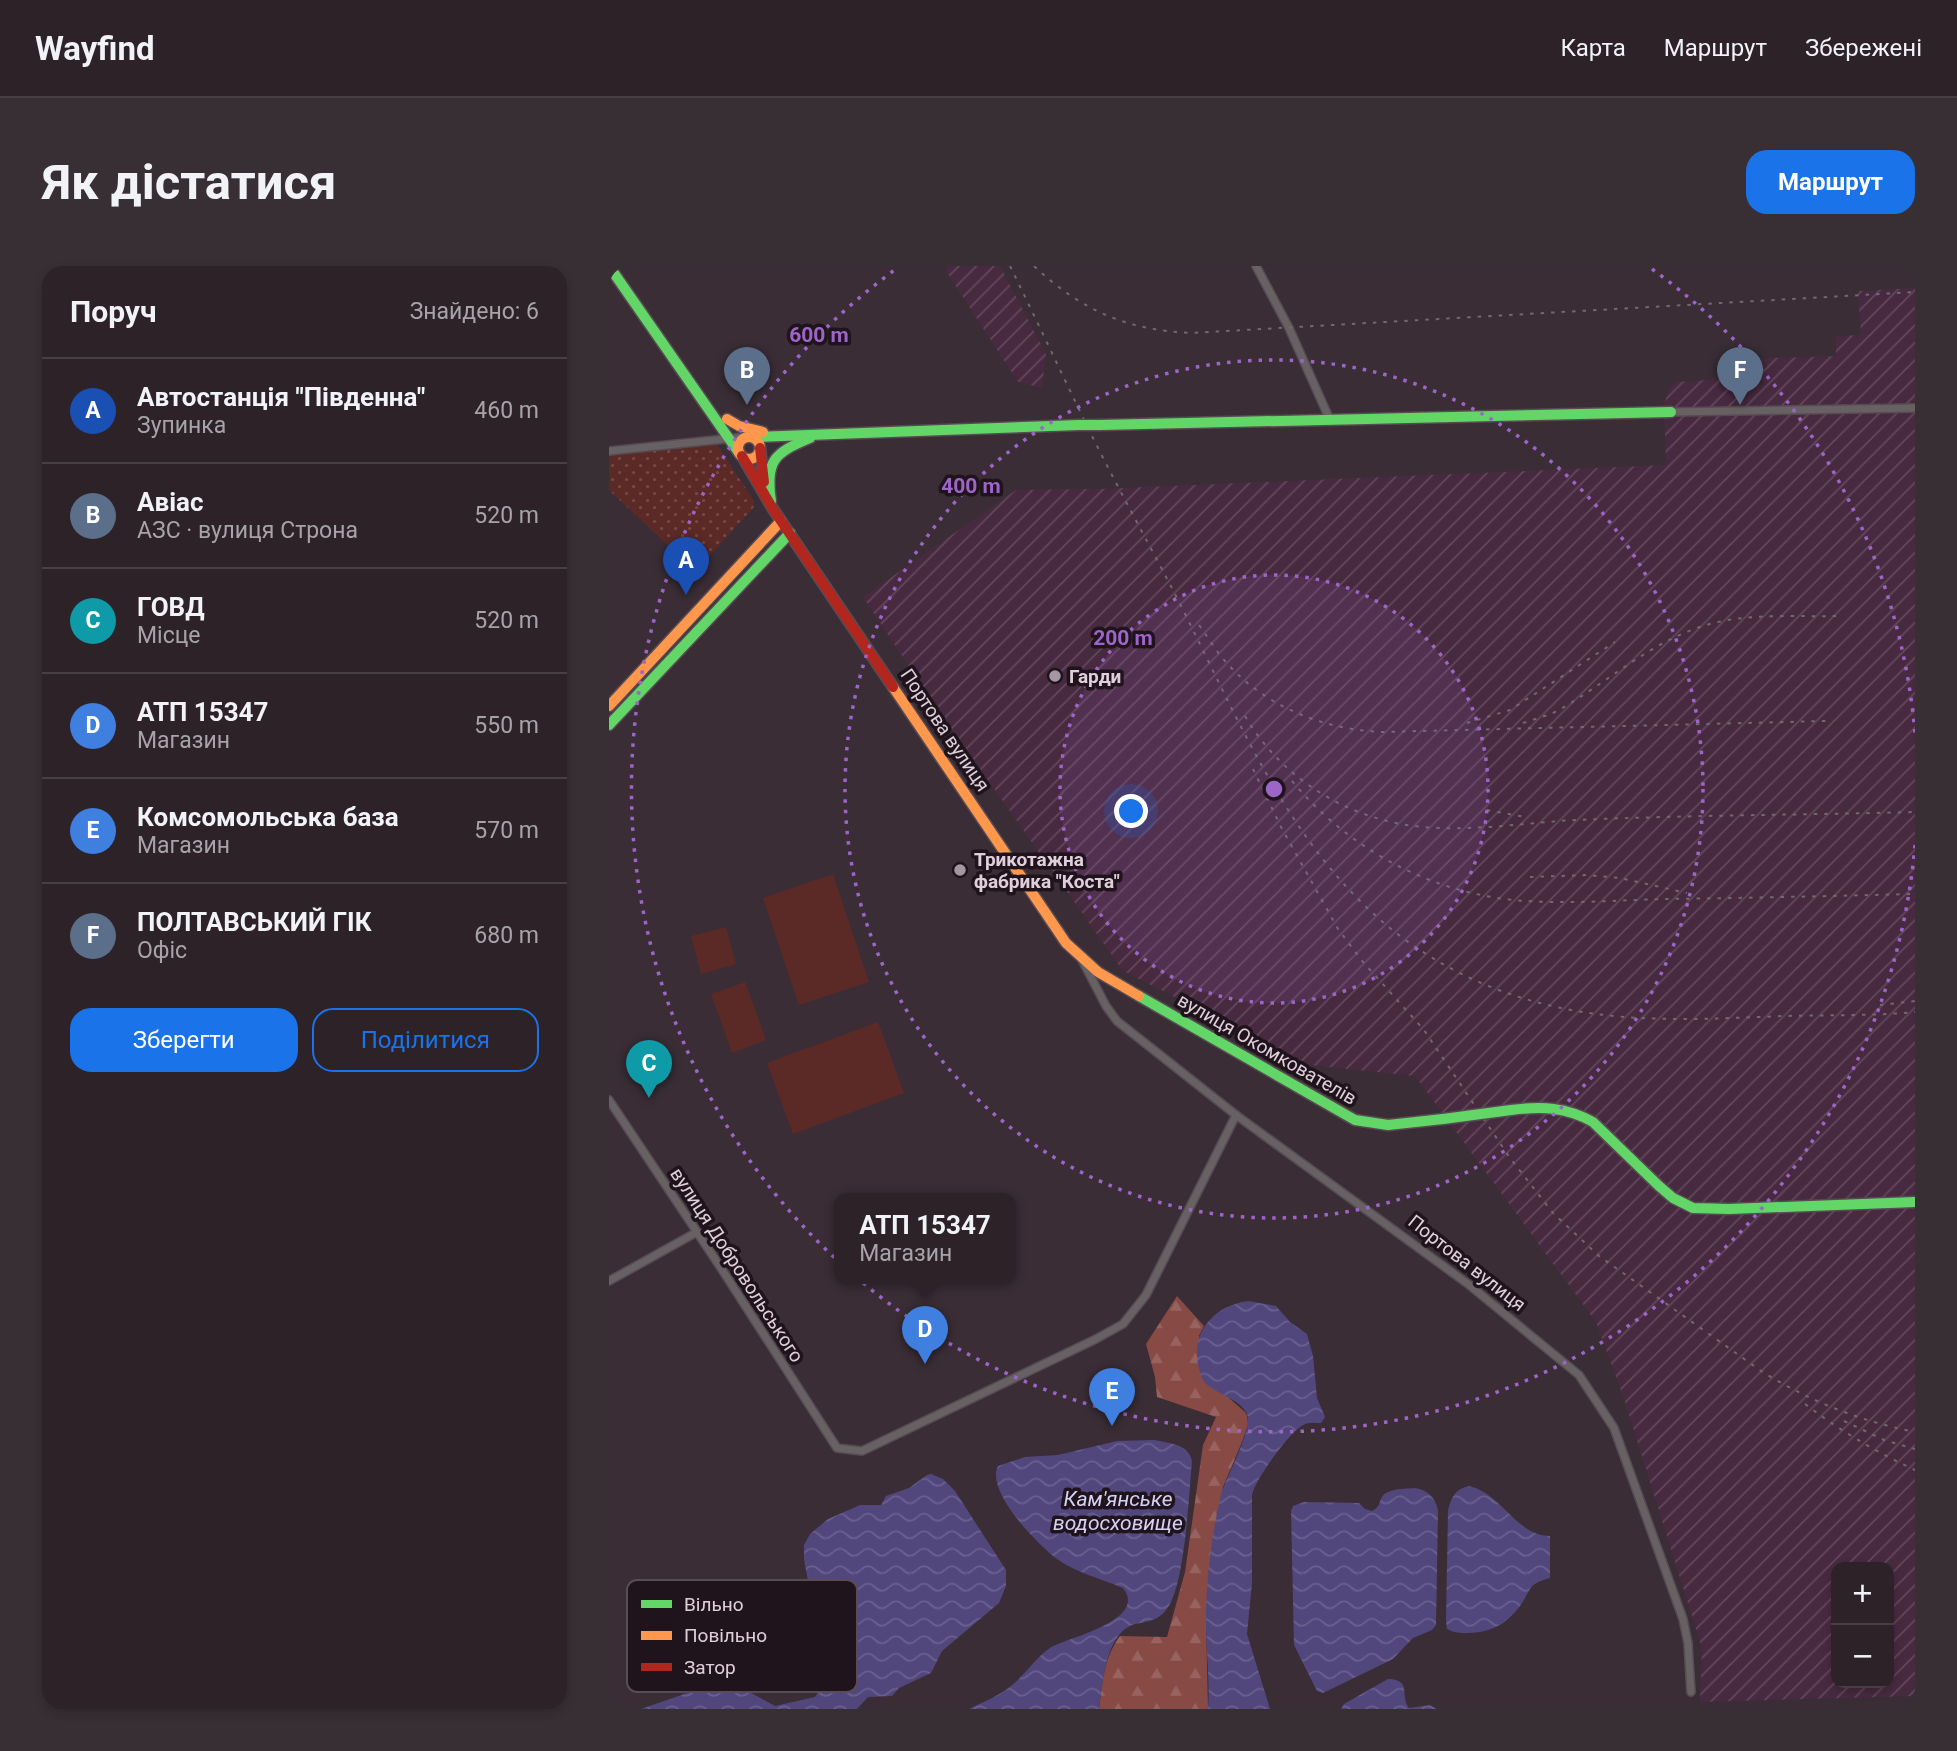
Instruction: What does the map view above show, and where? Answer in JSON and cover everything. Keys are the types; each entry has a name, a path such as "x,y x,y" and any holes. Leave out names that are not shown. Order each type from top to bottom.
{"street":[{"path":"609,266 729,438 773,509"},
{"path":"1257,266 1289,328 1330,419"},
{"path":"695,390 748,437 758,440 763,481 773,509"},
{"path":"609,451 729,438 1079,425 1915,408"},
{"path":"703,440 712,434 713,415"},
{"path":"727,419 752,430 806,436"},
{"path":"712,439 722,440 748,459 806,436"},
{"path":"773,509 767,477 773,460 806,436"},
{"path":"739,453 738,446 748,437"},
{"name":"Портова вулиця","path":"773,509 1054,926 1081,958 1106,1006 1117,1021 1236,1115 1468,1284 1579,1375 1614,1428 1682,1619 1688,1643 1691,1692"},
{"path":"609,706 781,521"},
{"path":"609,725 790,533"},
{"name":"Портова вулиця","path":"1081,958 1116,982"},
{"name":"вулиця Окомкователів","path":"1116,982 1356,1120 1368,1124 1395,1127 1545,1106 1564,1108 1593,1122 1673,1198 1693,1208 1915,1202"},
{"name":"вулиця Добровольського","path":"609,1100 837,1448 862,1451 1123,1324 1146,1295 1236,1115"},
{"path":"609,1281 697,1232"}],"shaded area":[{"path":"948,266 1000,266 1046,354 1042,388 1018,382 946,271"},
{"path":"1915,288 1915,1696 1700,1702 1702,1648 1624,1399 1596,1322 1415,1076 1310,1065 1123,971 930,698 863,597 1016,490 1098,489 1666,465 1664,404 1671,385 1677,382 1709,380 1746,359 1836,356 1836,336 1861,335 1858,291"},
{"path":"718,446 754,501 754,507 702,564 688,564 609,490 609,454"},
{"path":"833,874 869,982 799,1005 763,898"},
{"path":"726,927 736,964 701,974 691,936"},
{"path":"745,982 766,1040 732,1053 711,994"},
{"path":"878,1022 904,1093 793,1134 767,1063"}],"green space":[{"path":"1177,1296 1204,1326 1199,1336 1229,1398 1245,1412 1248,1424 1223,1487 1209,1578 1206,1620 1208,1709 1099,1709 1107,1662 1120,1636 1167,1637 1185,1572 1203,1445 1216,1417 1157,1397 1155,1377 1146,1344"}],"water":[{"name":"Кам'янське водосховище","path":"1248,1301 1276,1306 1290,1322 1307,1334 1313,1356 1317,1398 1325,1417 1321,1423 1305,1424 1294,1432 1265,1469 1252,1495 1252,1583 1247,1634 1270,1709 1208,1709 1206,1607 1212,1542 1221,1495 1243,1442 1248,1421 1247,1414 1239,1404 1204,1382 1199,1368 1198,1341 1203,1329 1221,1311"},
{"name":"Кам'янське водосховище","path":"1154,1440 1182,1448 1187,1451 1192,1461 1179,1575 1170,1604 1163,1613 1155,1619 1125,1629 1117,1637 1107,1660 1099,1709 969,1709 1006,1690 1050,1648 1115,1619 1125,1610 1128,1600 1123,1588 1065,1564 1038,1542 1006,1503 996,1477 998,1466 1025,1457 1058,1455 1117,1441"},
{"path":"927,1475 943,1479 955,1491 1006,1570 1006,1586 999,1603 942,1651 931,1673 899,1688 892,1696 868,1697 857,1709 641,1709 690,1692 750,1692 775,1706 815,1697 818,1692 857,1692 857,1580 808,1580 804,1545 810,1534 828,1519 860,1505 881,1505 886,1496 909,1488"},
{"path":"1469,1486 1491,1497 1527,1529 1550,1536 1550,1578 1534,1585 1520,1606 1504,1622 1484,1631 1462,1633 1447,1629 1446,1621 1448,1511 1454,1495"},
{"path":"1415,1488 1431,1495 1438,1511 1436,1625 1432,1630 1413,1638 1393,1659 1323,1693 1317,1691 1294,1645 1293,1506 1304,1502 1359,1503 1372,1511 1378,1507 1384,1494"},
{"path":"1388,1679 1403,1685 1409,1708 1430,1705 1437,1709 1341,1709 1344,1704"}],"railway":[{"path":"1010,266 1093,438 1265,772 1299,826 1337,876 1381,921 1434,959 1496,989 1532,1001 1603,1015 1709,1019 1915,1012"},
{"path":"1034,266 1069,295 1106,315 1146,327 1191,333 1915,292"},
{"path":"1523,723 1566,706 1637,658 1694,629 1744,618 1837,616"},
{"path":"1199,625 1225,661 1258,691 1295,712 1358,730 1380,732 1826,721"},
{"path":"1467,723 1510,710 1615,642"},
{"path":"1245,716 1273,754 1309,785 1350,809 1396,823 1463,828 1618,818 1915,812"},
{"path":"1253,769 1281,827 1338,929 1363,962 1424,1030 1510,1158 1553,1213 1599,1256 1764,1373 1837,1409 1915,1432"},
{"path":"1292,781 1340,829 1397,865 1460,890 1493,897 1562,902 1915,894"},
{"path":"1487,810 1525,817"},
{"path":"1530,877 1586,875 1620,878 1687,893"},
{"path":"1880,1005 1915,1001"},
{"path":"1805,1404 1858,1440 1915,1470"},
{"path":"1844,1421 1884,1440 1915,1449"}],"traffic: fast":[{"path":"609,266 739,453"},
{"path":"1100,425 1671,412"},
{"path":"752,437 1079,425"},
{"path":"1079,425 1100,425"},
{"path":"771,501 769,476 775,460 780,454 810,438"},
{"path":"609,725 790,533"},
{"path":"1139,996 1355,1120 1388,1125 1443,1119"},
{"path":"1511,1110 1554,1109 1573,1113 1593,1122 1659,1186 1673,1198 1693,1208 1915,1202"},
{"path":"1443,1119 1511,1110"}],"traffic: slow":[{"path":"727,419 739,426 763,432"},
{"path":"749,437 757,440 760,448 757,456 749,459 741,456 738,448 741,440 749,437"},
{"path":"609,706 781,521"},
{"path":"893,687 1066,943 1098,972 1139,996"}],"traffic: jam":[{"path":"760,448 764,482"},
{"path":"742,456 773,509 893,687"}],"place":[{"name":"Авіас","path":"747,405"},
{"name":"ПОЛТАВСЬКИЙ ГІК","path":"1740,405"},
{"name":"Автостанція \"Південна\"","path":"686,595"},
{"name":"Гарди","path":"1055,676"},
{"name":"Трикотажна фабрика \"Коста\"","path":"960,870"},
{"name":"ГОВД","path":"649,1098"},
{"name":"АТП 15347","path":"925,1364"},
{"name":"Комсомольська база","path":"1112,1426"}]}
